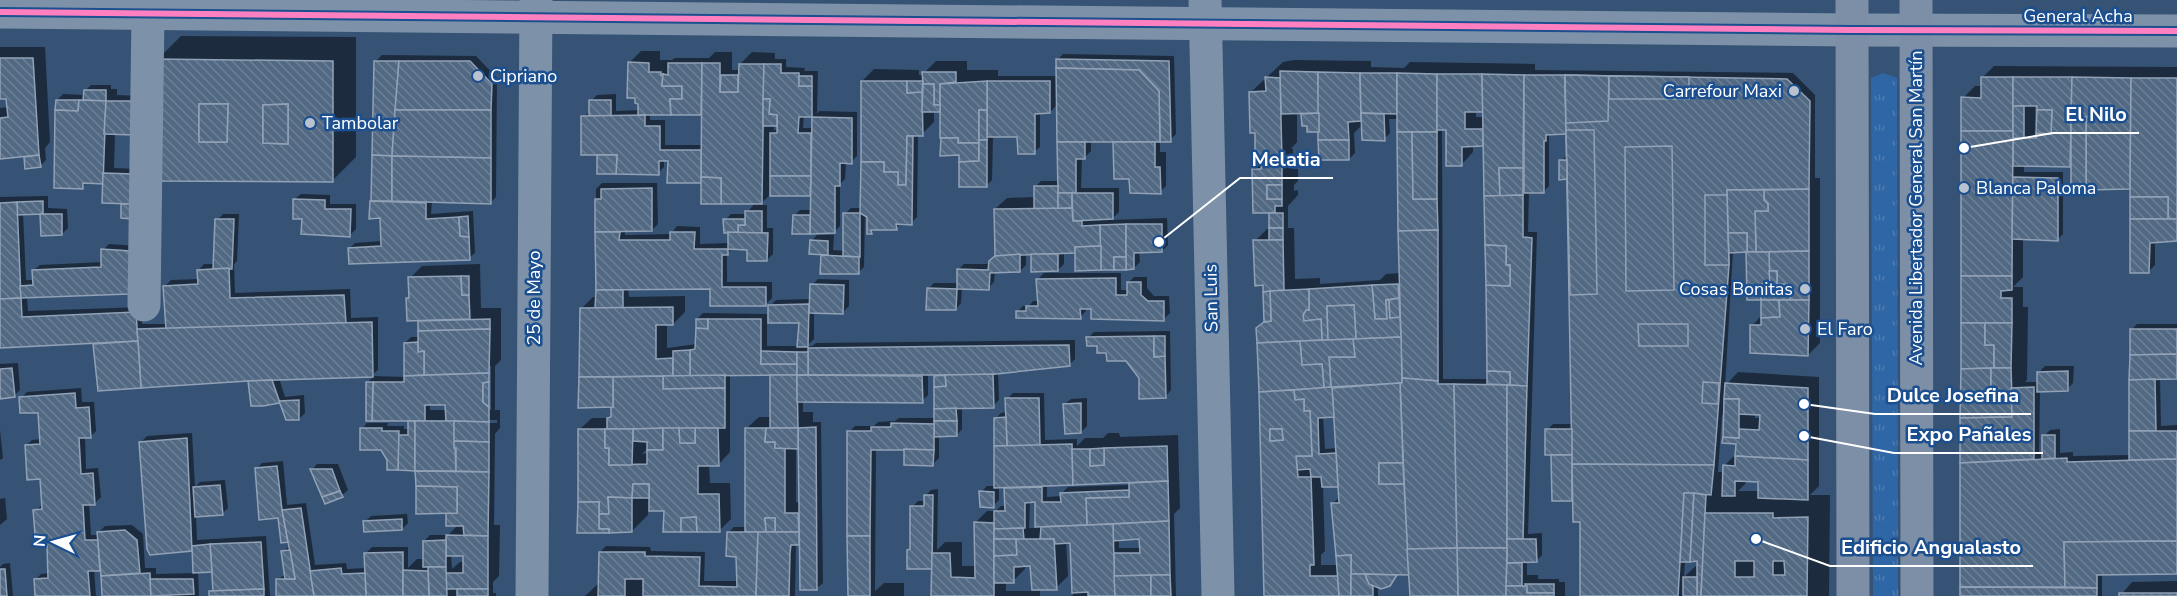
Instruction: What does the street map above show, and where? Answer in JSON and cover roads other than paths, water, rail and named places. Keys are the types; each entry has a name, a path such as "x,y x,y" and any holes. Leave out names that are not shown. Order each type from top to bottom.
{"main road":[{"path":"1852,15 1853,596"},
{"name":"Avenida Libertador General San Martín","path":"1916,15 1917,596"}],"street":[{"name":"General Acha","path":"0,12 148,13 536,9 1916,15 2177,31"},
{"name":"25 de Mayo","path":"532,596 536,9"},
{"name":"San Luis","path":"1205,12 1218,596"},
{"path":"144,305 148,13"}],"place":[{"name":"Cipriano","path":"478,76"},
{"name":"Carrefour Maxi","path":"1794,91"},
{"name":"Tambolar","path":"310,123"},
{"name":"El Nilo","path":"1964,148"},
{"name":"Blanca Paloma","path":"1964,188"},
{"name":"Melatia","path":"1159,242"},
{"name":"Cosas Bonitas","path":"1805,289"},
{"name":"El Faro","path":"1805,329"},
{"name":"Dulce Josefina","path":"1804,404"},
{"name":"Expo Pañales","path":"1804,436"},
{"name":"Edificio Angualasto","path":"1756,539"}]}
